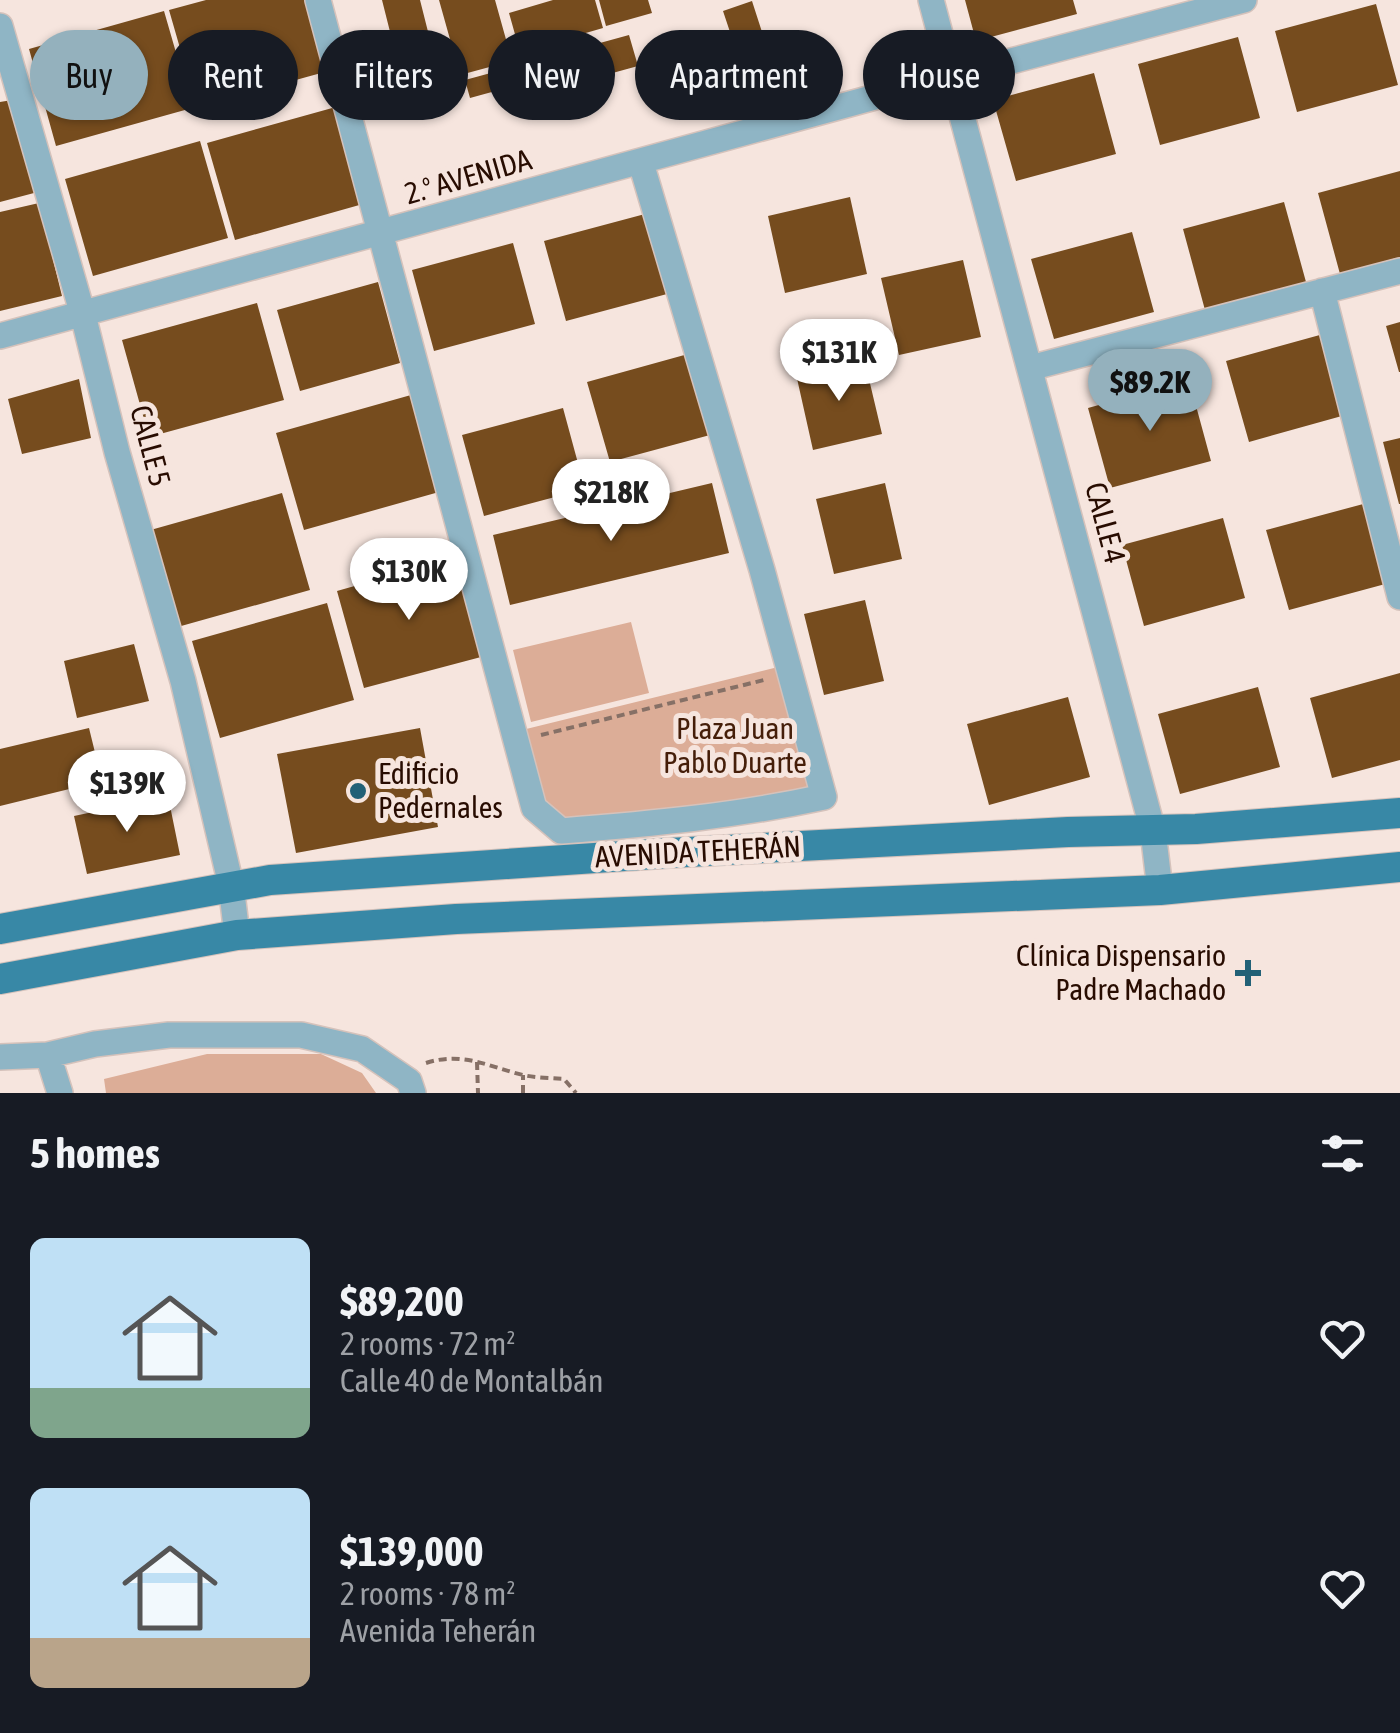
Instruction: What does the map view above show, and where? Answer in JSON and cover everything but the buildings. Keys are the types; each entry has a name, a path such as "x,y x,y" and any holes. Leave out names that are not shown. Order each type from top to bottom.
{"main road":[{"name":"AVENIDA TEHERÁN","path":"0,929 231,885 689,852 1153,830 1400,813"},
{"name":"AVENIDA TEHERÁN","path":"0,979 237,935 456,919 1160,890 1400,867"}],"street":[{"path":"318,0 534,808 561,830 688,821 824,797 641,164"},
{"name":"CALLE 4","path":"931,0 939,30"},
{"name":"2.° AVENIDA","path":"1015,62 1244,0"},
{"name":"CALLE 5","path":"2,39 83,314 117,452 183,681 231,885 237,935"},
{"name":"2.° AVENIDA","path":"0,336 863,100"},
{"name":"CALLE 4","path":"964,120 1153,830 1160,890"},
{"path":"1030,368 1400,271"},
{"path":"1322,291 1400,597"},
{"path":"0,1057 48,1055 95,1044 169,1035 301,1035 362,1050 411,1087"},
{"path":"48,1055 60,1093"}],"path":[{"path":"517,742 790,674"},
{"path":"411,1087 428,1062 449,1059 495,1064 523,1075 564,1079 575,1092"},
{"path":"477,1062 478,1093"},
{"path":"522,1093 523,1075"}],"green space":[{"path":"631,622 649,693 531,722 513,650"},
{"name":"Plaza Juan Pablo Duarte","path":"786,665 824,797 561,831 534,808 514,732"},
{"path":"207,1054 321,1054 362,1073 376,1093 106,1093 104,1079"}],"place":[{"name":"Edificio Pedernales","path":"358,791"},
{"name":"Clínica Dispensario Padre Machado","path":"1248,973"}]}
